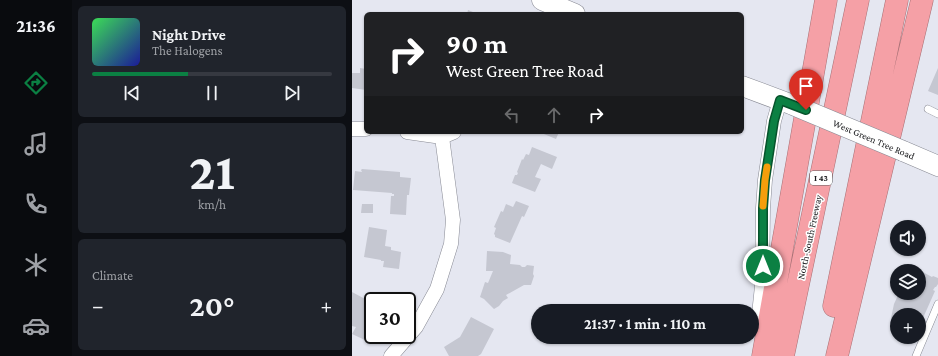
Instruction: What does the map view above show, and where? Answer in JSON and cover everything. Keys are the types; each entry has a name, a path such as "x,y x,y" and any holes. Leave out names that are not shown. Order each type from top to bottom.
{"highway":[{"path":"763,356 826,0"},
{"name":"North-South Freeway","path":"783,356 858,0"},
{"path":"824,356 897,0"},
{"path":"837,356 922,0"}],"street":[{"path":"547,6 568,12"},
{"name":"West Green Tree Road","path":"744,87 786,102 938,166"},
{"path":"753,356 760,312 762,286 763,208 765,180 774,121 786,102"},
{"path":"352,129 364,129"},
{"path":"391,356 416,326 437,289 451,244 453,220 448,134"}],"lane":[{"path":"928,109 938,114"},
{"path":"916,356 938,304"}],"building":[{"path":"360,68 364,69 364,90 352,88 352,73 360,73"},
{"path":"938,68 938,95 928,91"},
{"path":"544,134 558,134 556,139"},
{"path":"532,147 557,157 552,169 541,164 535,177 541,179 535,192 512,183 515,175 518,173 517,172 522,159 523,160 526,154 529,155"},
{"path":"362,169 400,172 400,177 411,178 409,195 407,195 406,215 390,214 391,196 394,196 392,193 353,190 355,171 362,172"},
{"path":"516,201 529,206 524,217 522,216 510,243 495,237 494,234 496,228 494,227 506,204 513,207"},
{"path":"362,204 373,204 373,213 361,213"},
{"path":"369,227 387,230 385,246 391,247 391,250 401,252 399,269 383,267 384,261 364,257"},
{"path":"487,251 503,252 511,255 510,264 520,265 522,267 527,265 534,266 534,276 531,285 524,285 506,295 508,298 494,309 480,297 485,282 488,283 493,271 486,271"},
{"path":"926,274 938,278 938,284 933,290 935,291 926,311 926,308 893,308 896,300 926,300"},
{"path":"352,292 364,298 364,340 352,334 356,327 352,326"},
{"path":"471,317 494,329 481,354 478,356 449,356 444,347 460,337"}],"slow traffic":[{"path":"763,206 767,167"}],"route":[{"path":"763,266 763,208 765,180 775,117 780,100 806,110"}]}
